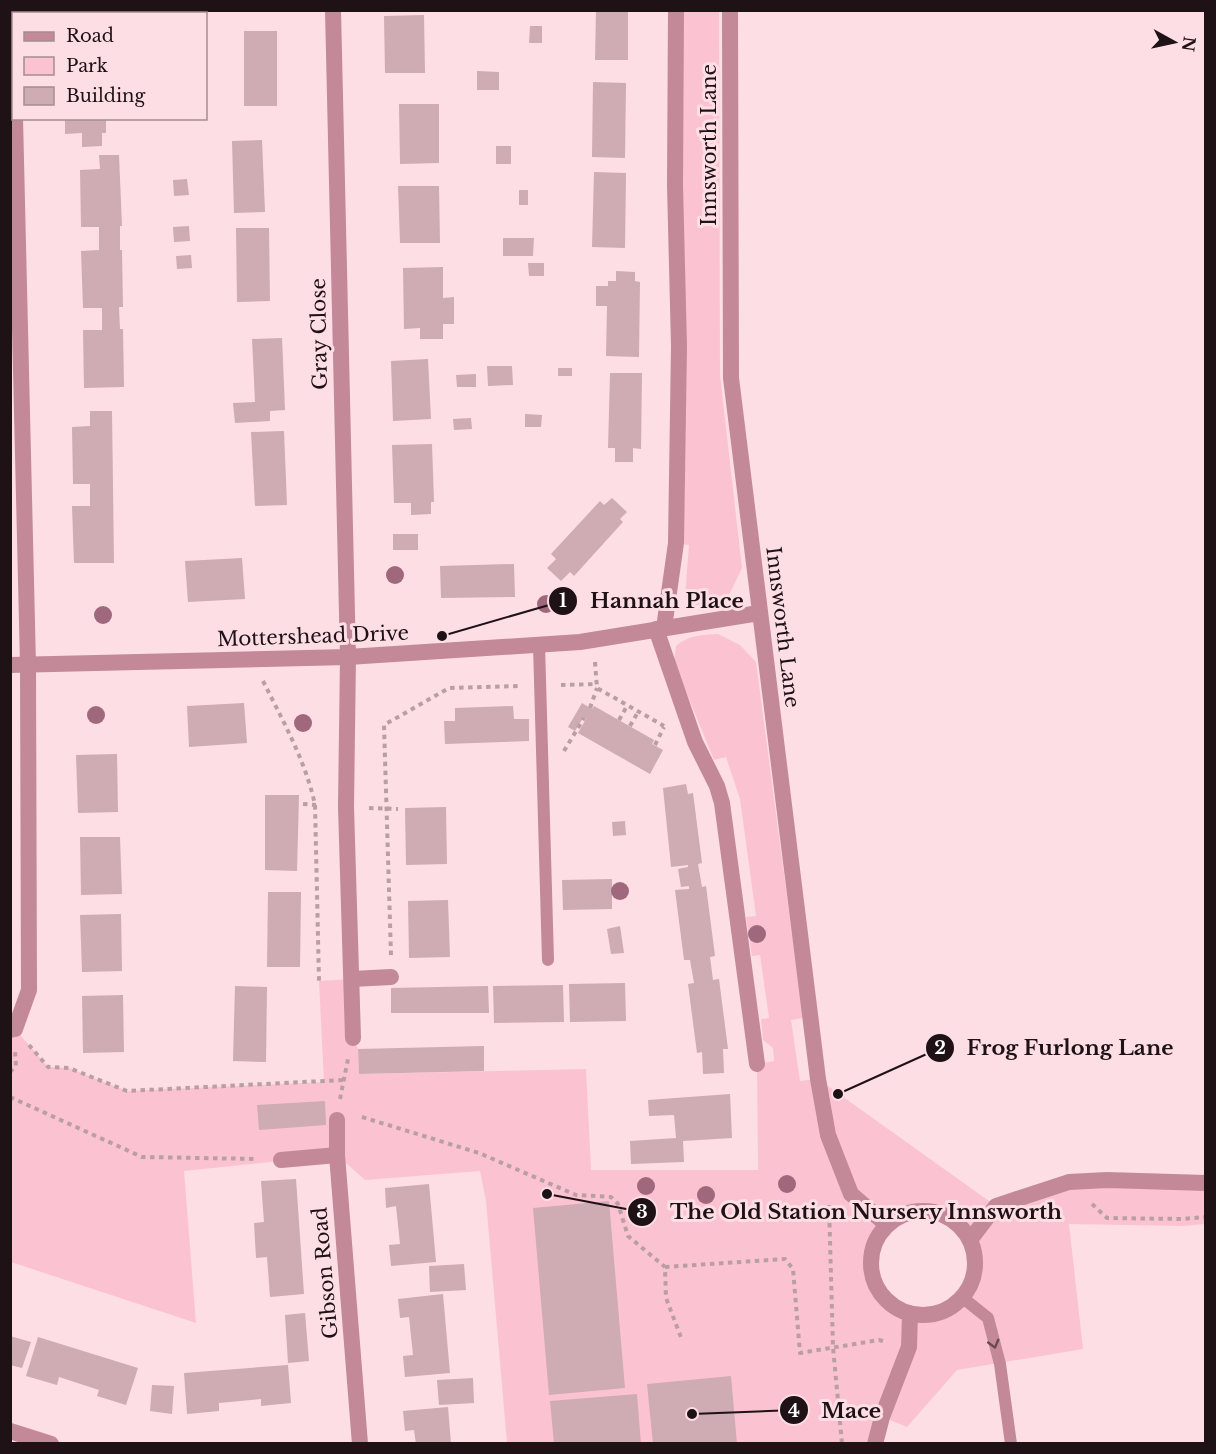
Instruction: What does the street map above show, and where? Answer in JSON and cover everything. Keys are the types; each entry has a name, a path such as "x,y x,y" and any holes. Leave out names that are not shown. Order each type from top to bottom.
{"street":[{"name":"Gray Close","path":"333,10 348,657 346,807 353,1038"},
{"name":"Innsworth Lane","path":"676,10 675,185 679,346 676,543 660,629 695,742 717,786 722,803 757,1064"},
{"name":"Innsworth Lane","path":"730,10 731,378 818,1079 828,1135 851,1194 887,1225"},
{"path":"13,1030 29,990 28,665 15,120"},
{"name":"Mottershead Drive","path":"10,665 348,657 539,645 592,640 759,613"},
{"path":"352,979 391,976"},
{"name":"Gibson Road","path":"337,1120 337,1155 360,1443"},
{"path":"281,1160 337,1155"},
{"path":"970,1240 996,1206 1069,1182 1107,1180 1206,1183"},
{"path":"920,1210 938,1213 955,1221 970,1240 975,1251 976,1263 972,1282 957,1304 940,1313 921,1316 910,1314 891,1304 878,1291 871,1265 873,1247 887,1225 902,1215 920,1210"},
{"path":"876,1443 882,1417 909,1347 910,1314"},
{"path":"10,1431 51,1443"}],"lane":[{"path":"539,645 548,960"},
{"path":"963,1298 988,1318 1000,1364 1011,1443"}],"path":[{"path":"590,708 597,686 592,640"},
{"path":"251,660 281,716 310,782 315,805 319,981"},
{"path":"391,976 384,725 449,688 597,686 627,706 666,727 655,745"},
{"path":"619,720 627,706"},
{"path":"630,726 638,712"},
{"path":"561,758 584,718"},
{"path":"13,1030 48,1067 69,1068 127,1091 343,1080"},
{"path":"337,1120 353,1038"},
{"path":"10,1097 142,1157 281,1160"},
{"path":"362,1118 479,1153 576,1195 611,1197 618,1204 628,1236 665,1267 785,1259 793,1269 800,1353 879,1340 909,1347"},
{"path":"1069,1182 1107,1218 1206,1217"},
{"path":"829,1199 833,1347 842,1443"},
{"path":"665,1267 666,1298 682,1340"}],"green space":[{"path":"676,11 719,11 720,375 742,568 730,593 712,606 695,605 685,597 689,545 676,543"},
{"path":"718,634 740,645 756,662 803,1018 791,1020 800,1081 818,1079 996,1206 1069,1182 1205,1183 1205,1224 1183,1226 1069,1224 1083,1349 957,1370 907,1427 882,1417 875,1443 507,1443 486,1201 480,1171 365,1180 337,1155 184,1171 196,1323 11,1262 10,1030 15,1029 48,1067 69,1068 127,1091 324,1082 319,981 352,979 353,1038 358,1049 359,1074 586,1069 591,1170 758,1170 757,1064 774,1061 773,1048 763,1040 761,1019 769,1018 760,955 752,956 746,917 756,916 740,799 726,757 714,760 674,662 676,646 681,642 696,636","holes":["920,1210 947,1216 964,1229 974,1246 975,1265 971,1283 961,1299 945,1310 926,1315 904,1312 894,1307 878,1290 872,1270 873,1251 886,1226 904,1214"]}],"building":[{"path":"61,10 101,10 101,12 61,12"},
{"path":"596,10 628,10 628,60 595,60"},
{"path":"424,15 425,73 385,73 384,16"},
{"path":"530,26 542,26 542,43 529,43"},
{"path":"244,31 277,31 277,106 244,106"},
{"path":"477,71 499,72 499,90 477,90"},
{"path":"593,82 626,83 625,158 592,157"},
{"path":"399,104 439,104 439,163 400,164"},
{"path":"65,120 106,120 106,133 102,133 102,146 82,147 82,133 65,134"},
{"path":"262,140 265,212 234,213 232,141"},
{"path":"496,146 511,146 511,164 496,164"},
{"path":"99,155 119,155 123,307 119,307 120,329 123,329 124,387 84,388 83,330 102,330 102,308 83,308 81,251 99,250 99,227 81,227 80,170 100,169"},
{"path":"594,172 626,173 625,248 592,247"},
{"path":"187,179 189,195 174,196 173,180"},
{"path":"398,186 439,186 440,243 400,243"},
{"path":"519,190 528,190 528,205 519,205"},
{"path":"189,226 190,241 174,242 173,227"},
{"path":"236,228 269,228 270,301 237,302"},
{"path":"503,238 534,238 533,256 503,256"},
{"path":"191,255 192,268 177,269 176,256"},
{"path":"528,263 544,263 544,276 529,276"},
{"path":"443,267 443,298 454,297 454,324 443,324 443,339 420,339 420,328 404,329 403,268"},
{"path":"616,271 635,272 635,281 640,282 639,357 606,356 607,306 596,306 596,286 608,286 608,281 616,281"},
{"path":"282,338 285,410 270,411 270,421 235,423 233,403 255,402 252,339"},
{"path":"428,359 431,419 393,421 391,361"},
{"path":"487,366 512,366 513,385 488,386"},
{"path":"558,368 572,368 572,376 558,376"},
{"path":"610,373 642,373 641,449 633,448 633,462 615,462 615,448 608,448"},
{"path":"476,374 476,387 457,387 456,375"},
{"path":"90,411 112,411 114,563 74,563 72,506 90,506 90,484 73,484 72,427 90,426"},
{"path":"525,414 542,415 541,427 525,427"},
{"path":"471,418 472,429 454,430 453,419"},
{"path":"284,431 287,505 255,506 251,432"},
{"path":"432,444 434,502 431,502 431,514 411,515 411,503 394,503 392,445"},
{"path":"612,498 627,512 620,519 623,522 574,576 570,572 561,581 547,568 556,559 551,554 600,501 604,505"},
{"path":"393,534 418,534 418,550 393,550"},
{"path":"242,558 245,599 188,602 185,561"},
{"path":"514,564 515,597 441,598 440,566"},
{"path":"244,703 247,743 189,747 187,706"},
{"path":"582,703 592,709 594,706 654,740 652,744 663,750 650,774 578,733 586,719 583,718 575,731 568,727"},
{"path":"513,706 514,719 529,719 529,741 445,744 444,721 455,721 455,708"},
{"path":"117,754 118,812 78,813 76,755"},
{"path":"686,784 688,794 693,793 702,863 698,864 702,887 706,886 715,956 710,957 713,980 719,979 728,1049 723,1049 724,1073 703,1074 702,1052 697,1053 688,984 694,983 690,960 684,960 675,890 689,889 689,886 681,887 678,869 688,867 688,865 671,867 663,788"},
{"path":"265,795 299,795 297,871 265,870"},
{"path":"446,807 447,864 406,865 405,808"},
{"path":"625,821 626,835 613,836 612,822"},
{"path":"80,837 120,837 122,894 81,895"},
{"path":"612,879 612,909 563,910 562,880"},
{"path":"268,892 301,892 300,967 267,967"},
{"path":"448,900 450,957 409,958 408,901"},
{"path":"121,914 122,971 82,972 80,915"},
{"path":"620,926 624,953 611,954 607,929"},
{"path":"625,983 626,1021 570,1022 569,984"},
{"path":"563,985 564,1022 494,1023 493,986"},
{"path":"235,986 267,987 266,1062 233,1061"},
{"path":"488,986 489,1013 391,1013 391,988"},
{"path":"123,995 124,1052 83,1053 82,996"},
{"path":"484,1046 484,1071 359,1074 358,1049"},
{"path":"730,1094 732,1138 683,1141 684,1162 631,1164 630,1141 676,1138 674,1115 649,1116 648,1100"},
{"path":"325,1101 326,1125 259,1130 257,1105"},
{"path":"296,1179 304,1294 270,1297 267,1257 256,1258 254,1223 264,1222 261,1181"},
{"path":"429,1184 436,1262 391,1266 389,1245 400,1244 396,1206 386,1208 385,1188"},
{"path":"609,1201 625,1388 549,1395 533,1208"},
{"path":"464,1264 466,1290 430,1292 429,1266"},
{"path":"443,1294 450,1373 405,1377 403,1356 413,1355 409,1317 400,1318 398,1299"},
{"path":"305,1313 309,1361 288,1363 285,1315"},
{"path":"10,1336 31,1342 22,1368 10,1365"},
{"path":"38,1337 138,1368 126,1405 97,1396 99,1390 59,1377 57,1385 26,1376"},
{"path":"288,1365 291,1403 261,1406 261,1399 219,1403 219,1411 187,1414 184,1373"},
{"path":"731,1376 737,1444 653,1444 647,1384"},
{"path":"473,1378 474,1403 439,1405 437,1380"},
{"path":"152,1385 174,1386 172,1414 150,1411"},
{"path":"637,1394 641,1444 554,1444 550,1401"},
{"path":"448,1407 451,1444 416,1444 414,1430 405,1431 403,1411"}],"place":[{"name":"Hannah Place","path":"442,636"},
{"name":"Frog Furlong Lane","path":"838,1094"},
{"name":"The Old Station Nursery Innsworth","path":"547,1194"},
{"name":"Mace","path":"692,1414"}]}
